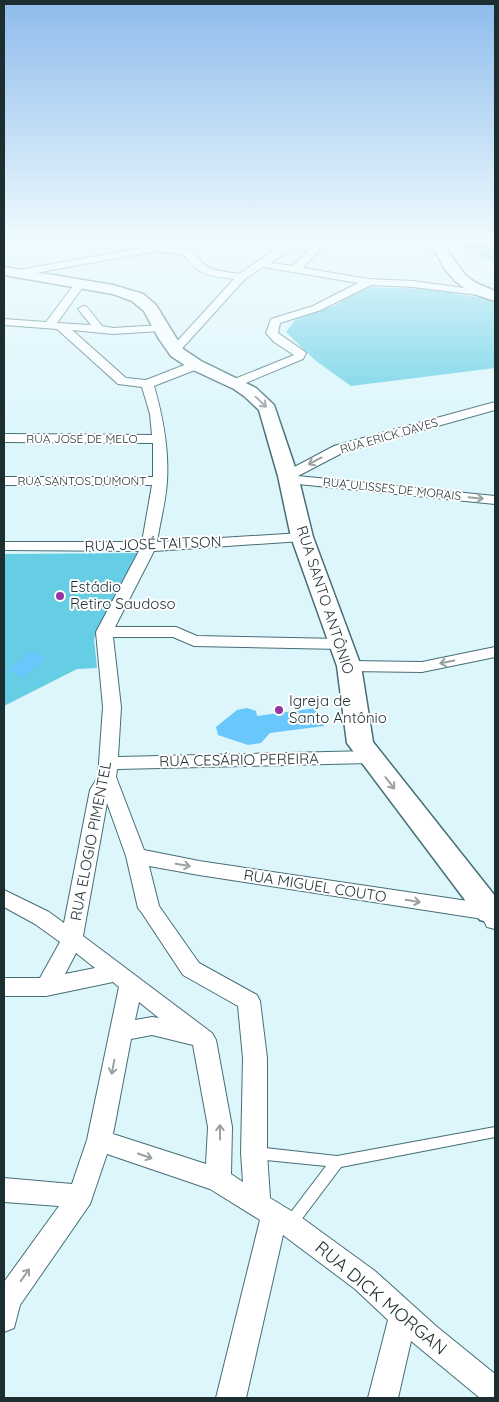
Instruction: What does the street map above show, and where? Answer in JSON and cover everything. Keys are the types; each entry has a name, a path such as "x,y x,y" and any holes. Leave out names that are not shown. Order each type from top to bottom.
{"street":[{"path":"55,327 66,308"},
{"path":"149,308 174,351 213,308"},
{"path":"236,383 299,357 300,353 297,350 275,338 272,333 275,321 316,308"},
{"path":"83,309 96,324 96,328"},
{"path":"4,322 55,327 96,328 113,331 162,328"},
{"path":"4,328 24,324"},
{"path":"55,327 122,380 147,384 196,365"},
{"name":"RUA SANTO ANTÔNIO","path":"174,351 196,365 236,383 261,400 268,409 288,477 302,537 349,666 360,742 494,915"},
{"path":"147,384 156,414 159,439 160,481 149,547 104,632 176,632 194,641 341,644"},
{"name":"RUA ERICK DAVES","path":"288,477 339,449 495,406"},
{"name":"RUA JOSÉ DE MELO","path":"4,438 159,439"},
{"name":"RUA ULISSES DE MORAIS","path":"288,477 495,500"},
{"name":"RUA SANTOS DUMONT","path":"4,481 160,481"},
{"name":"RUA JOSÉ TAITSON","path":"4,546 149,547 302,537"},
{"name":"RUA ELOGIO PIMENTEL","path":"46,987 72,939 100,790 108,770 112,706 104,632"},
{"path":"349,666 422,668 495,652"},
{"name":"RUA CESÁRIO PEREIRA","path":"108,770 370,757"},
{"path":"108,770 136,856 149,908 191,969 249,1001 255,1058 254,1153 274,1215 231,1398"},
{"name":"RUA MIGUEL COUTO","path":"136,856 199,868 494,915"},
{"path":"4,898 42,918 72,939 204,1040 220,1127 218,1180"},
{"path":"4,988 46,987 123,979"},
{"path":"4,1318 7,1300 81,1196 99,1140 120,1032 123,979"},
{"path":"120,1032 152,1026 182,1031 204,1040"},
{"name":"RUA DICK MORGAN","path":"99,1140 218,1180 274,1215 366,1280 426,1336 495,1392"},
{"path":"4,1190 81,1196"},
{"path":"384,1398 403,1315"}],"lane":[{"path":"254,1153 337,1162 495,1132"},
{"path":"274,1215 337,1162"}],"shaded area":[{"path":"327,308 495,308 495,368 351,386 316,361 286,332 295,320"},
{"name":"Estádio Retiro Saudoso","path":"139,553 94,639 97,668 77,669 4,706 4,554"}],"building":[{"path":"31,651 47,658 24,677 8,670"},
{"path":"247,708 256,711 257,716 316,708 324,726 270,733 261,743 248,745 218,735 216,727 237,710"}],"place":[{"name":"Estádio Retiro Saudoso","path":"60,596"},
{"name":"Igreja de Santo Antônio","path":"279,710"}]}
